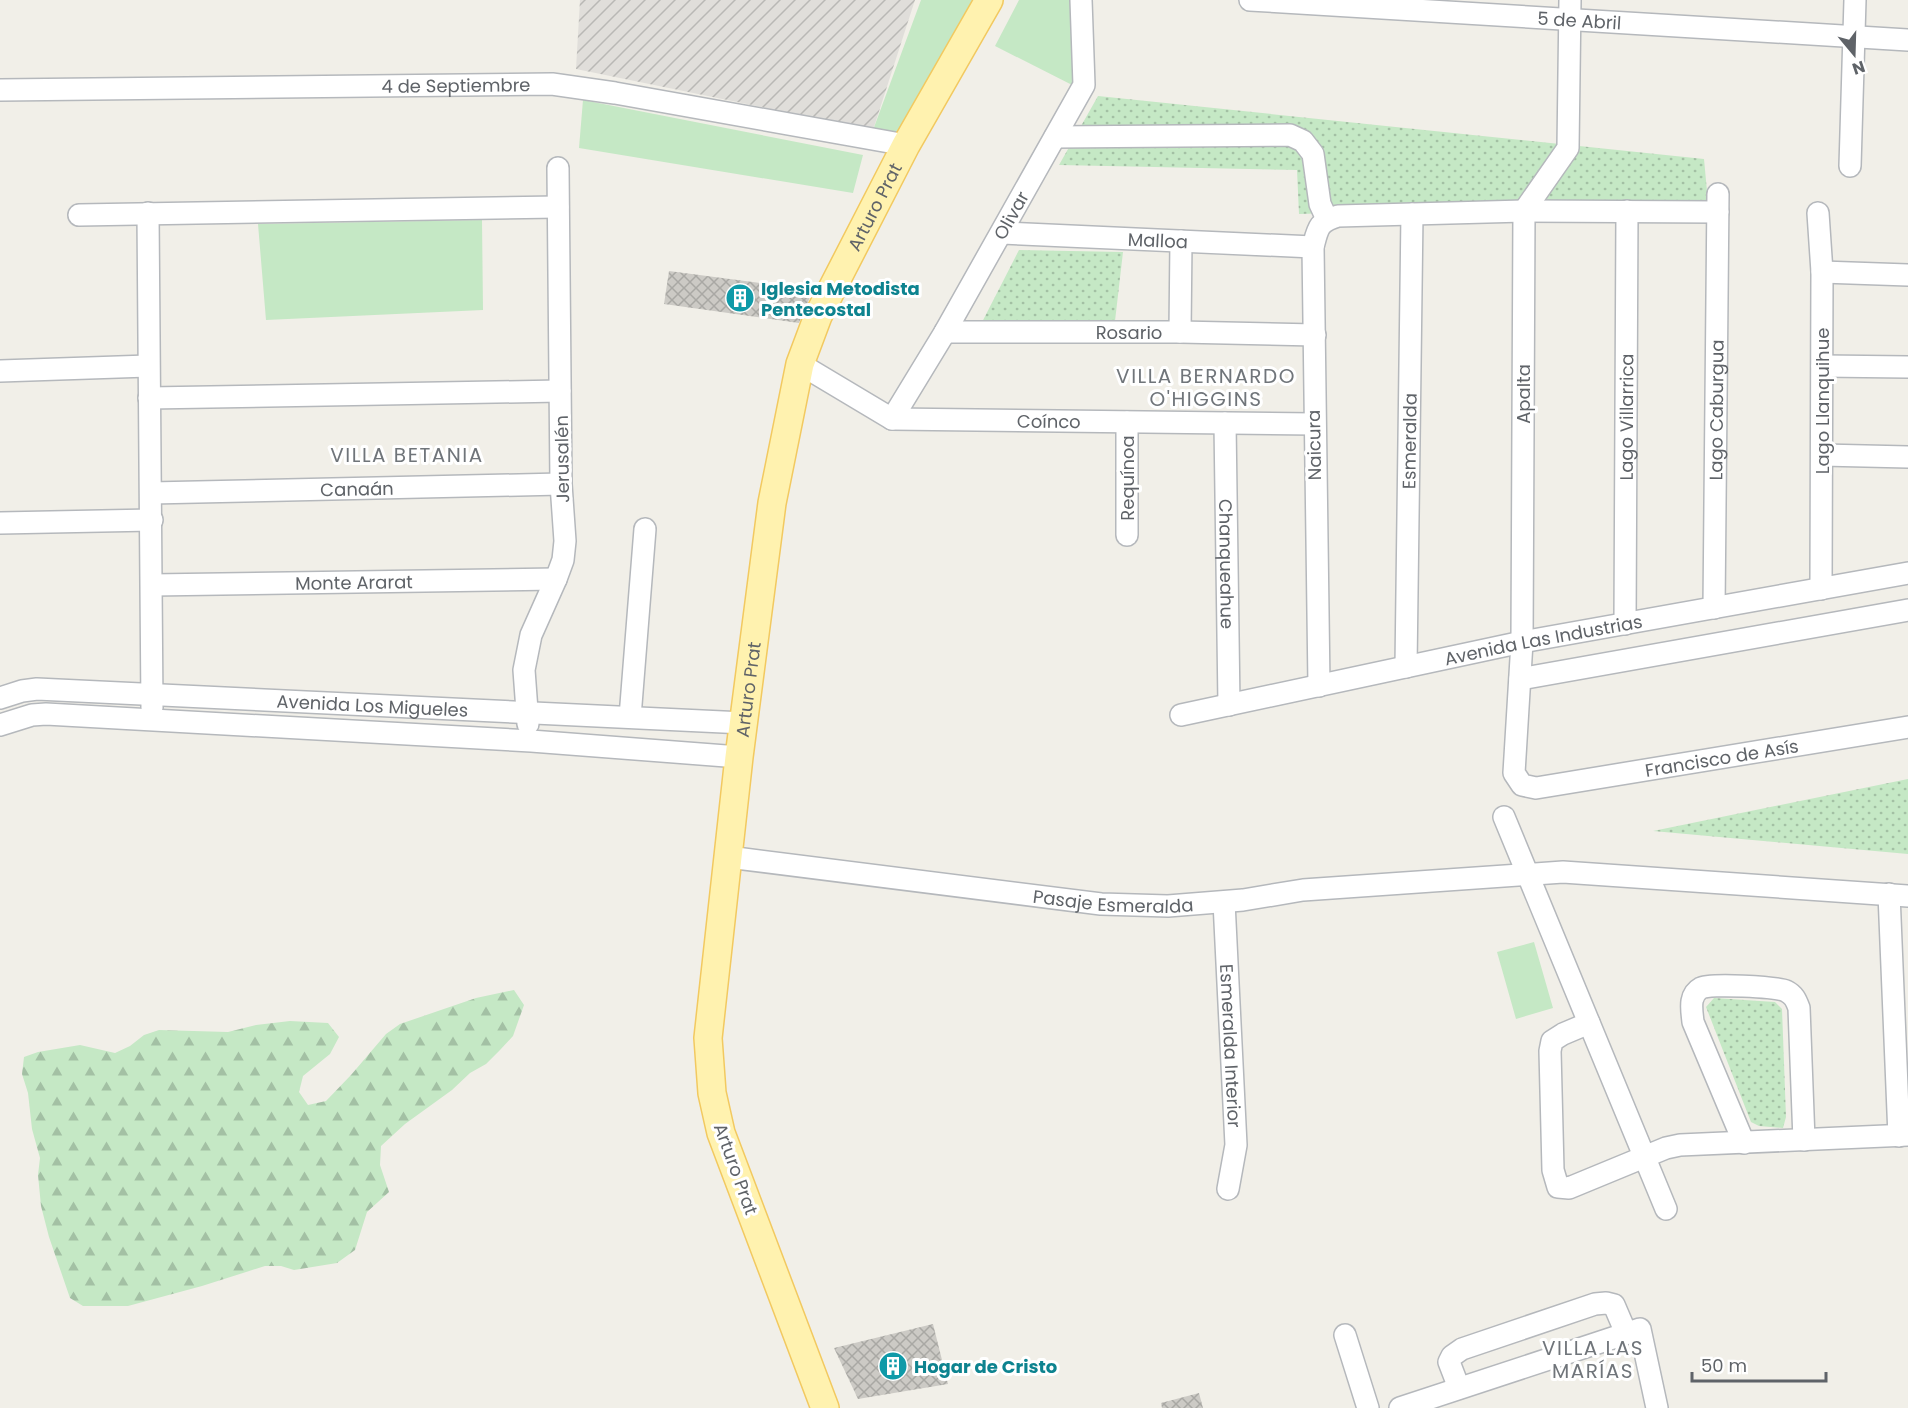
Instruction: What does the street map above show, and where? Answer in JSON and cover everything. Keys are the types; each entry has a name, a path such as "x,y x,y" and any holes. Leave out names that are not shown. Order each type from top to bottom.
{"main road":[{"name":"Arturo Prat","path":"825,1408 721,1133 712,1093 708,1038 739,757 772,503 800,364 818,316 906,145 989,0"}],"street":[{"name":"Olivar","path":"892,419 945,333 1084,85 1081,0"},
{"name":"5 de Abril","path":"1250,0 1570,9 1855,38 1908,40"},
{"path":"1850,166 1855,0"},
{"path":"1055,137 1290,135 1303,141 1312,154 1320,204 1333,218 1524,210 1568,148 1570,9"},
{"name":"4 de Septiembre","path":"0,90 552,84 615,93 906,145"},
{"name":"Jerusalén","path":"531,741 526,711 524,670 531,634 563,560 565,541 561,484 558,168"},
{"name":"Lago Caburgua","path":"1524,210 1627,211 1718,203 1714,608"},
{"path":"79,215 558,207"},
{"name":"Apalta","path":"1524,210 1522,642 1514,773 1522,785 1536,788"},
{"name":"Lago Villarrica","path":"1625,624 1627,211"},
{"path":"148,213 152,720"},
{"name":"Lago Llanquihue","path":"1818,213 1822,272 1821,589"},
{"name":"Esmeralda","path":"1406,667 1412,214"},
{"name":"Naicura","path":"1318,686 1313,247 1319,226 1333,218"},
{"name":"Malloa","path":"1002,232 1313,247"},
{"path":"1180,332 1181,241"},
{"path":"1822,272 1908,275"},
{"name":"Rosario","path":"945,333 1180,332 1315,335"},
{"path":"800,364 892,419"},
{"path":"0,371 148,366"},
{"path":"1822,366 1908,367"},
{"path":"149,398 560,392"},
{"name":"Coínco","path":"892,419 1314,424"},
{"name":"Requínoa","path":"1127,422 1127,535"},
{"name":"Chanqueahue","path":"1225,423 1228,705"},
{"path":"1822,455 1908,457"},
{"name":"Canaán","path":"151,493 561,484"},
{"path":"0,523 152,520"},
{"path":"630,717 645,529"},
{"name":"Avenida Las Industrias","path":"1181,715 1522,642 1908,573"},
{"name":"Monte Ararat","path":"152,585 556,579"},
{"name":"Avenida Las Industrias","path":"1520,679 1908,610"},
{"name":"Avenida Los Migueles","path":"0,698 37,689 744,723"},
{"name":"Avenida Los Migueles","path":"0,725 32,715 46,714 531,741 739,757"},
{"name":"Francisco de Asís","path":"1536,788 1908,727"},
{"path":"1504,817 1666,1209"},
{"name":"Pasaje Esmeralda","path":"728,857 1101,904 1168,906 1224,902 1303,890 1563,873 1899,895"},
{"path":"1589,1023 1552,1041 1550,1051 1553,1170 1558,1187 1569,1188 1666,1148 1680,1145 1903,1135 1899,895"},
{"name":"Esmeralda Interior","path":"1224,902 1236,1145 1228,1189"},
{"path":"1744,1143 1693,1022 1691,1006 1694,994 1701,988 1713,985 1783,989 1795,996 1799,1008 1804,1140"},
{"path":"1459,1388 1449,1362 1452,1356 1462,1349 1595,1304 1606,1303 1614,1305 1633,1331 1657,1408"},
{"path":"1400,1408 1633,1331"},
{"path":"1345,1335 1368,1408"}],"shaded area":[{"path":"580,0 915,0 873,130 576,69"}],"green space":[{"path":"921,0 991,0 916,134 873,130"},
{"path":"1019,0 1089,0 1080,89 995,46"},
{"path":"1098,96 1704,159 1708,202 1299,214 1297,170 1059,165"},
{"path":"583,100 863,155 853,193 579,148"},
{"path":"482,220 483,310 266,320 258,224"},
{"path":"1019,250 1123,252 1115,321 978,330"},
{"path":"1908,779 1908,854 1653,831"},
{"path":"1534,942 1553,1008 1516,1019 1497,952"},
{"path":"514,990 524,1005 513,1036 486,1064 470,1073 381,1146 380,1165 389,1192 367,1212 355,1250 337,1263 294,1270 281,1266 265,1266 128,1306 83,1306 70,1298 41,1206 38,1175 40,1158 32,1129 28,1093 22,1074 24,1057 38,1052 80,1045 115,1053 130,1046 144,1035 159,1030 228,1032 256,1025 290,1021 328,1023 339,1037 330,1054 303,1076 299,1092 308,1105 326,1101 386,1034 400,1024 476,998"},
{"path":"1714,998 1775,1002 1782,1009 1786,1117 1783,1128 1759,1126 1751,1122 1706,1007"}],"building":[{"name":"Iglesia Metodista Pentecostal","path":"669,271 813,290 799,323 664,304"},
{"name":"Hogar de Cristo","path":"933,1324 948,1384 858,1399 834,1348"},
{"path":"1199,1393 1203,1408 1162,1408 1161,1403"}],"place":[{"name":"Iglesia Metodista Pentecostal","path":"740,298"},
{"name":"Hogar de Cristo","path":"893,1366"}],"district":[{"name":"VILLA BERNARDO O'HIGGINS","path":"1206,388"},
{"name":"VILLA BETANIA","path":"407,455"},
{"name":"VILLA LAS MARÍAS","path":"1593,1360"}]}
